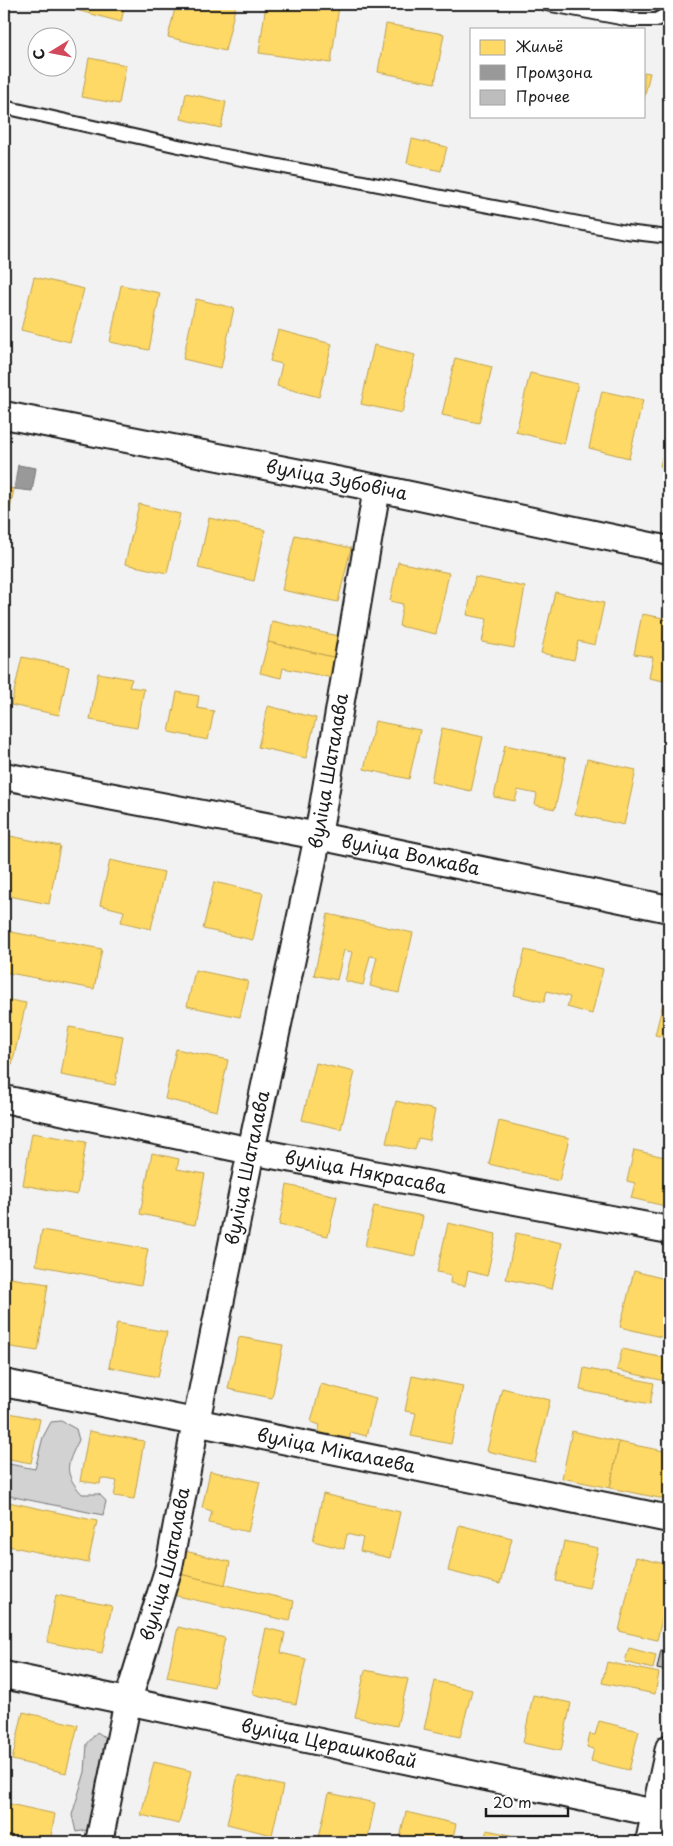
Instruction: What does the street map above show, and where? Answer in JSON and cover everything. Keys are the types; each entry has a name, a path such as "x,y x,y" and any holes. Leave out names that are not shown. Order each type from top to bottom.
{"street":[{"name":"вуліца Зубовіча","path":"4,415 377,488 669,550"},
{"name":"вуліца Шаталава","path":"99,1842 128,1700 169,1567 196,1422 251,1151 318,836 377,488"},
{"name":"вуліца Волкава","path":"4,776 318,836 669,909"},
{"name":"вуліца Някрасава","path":"4,1099 251,1151 669,1230"},
{"name":"вуліца Мікалаева","path":"4,1383 669,1519"},
{"name":"вуліца Церашковай","path":"4,1675 655,1813"},
{"path":"649,1842 669,1748"}],"lane":[{"path":"546,4 631,20 656,20 669,13"},
{"path":"4,107 210,153 626,232 669,237"}],"shaded area":[{"path":"61,1421 76,1429 79,1440 69,1462 68,1468 71,1480 82,1494 99,1494 106,1501 103,1515 4,1495 4,1463 35,1469 43,1437 51,1422"},
{"path":"97,1732 111,1741 106,1761 96,1782 94,1815 87,1830 76,1832 72,1815 85,1772 87,1744"}],"building: Жильё":[{"path":"70,4 125,4 121,22 69,8"},
{"path":"176,4 236,4 225,51 168,37"},
{"path":"266,4 339,6 331,63 259,53"},
{"path":"386,24 444,34 435,83 378,72"},
{"path":"89,58 126,65 119,104 82,97"},
{"path":"646,72 650,73 646,90"},
{"path":"186,93 226,102 221,128 181,119"},
{"path":"412,139 447,147 441,171 407,163"},
{"path":"34,277 84,289 70,342 21,330"},
{"path":"121,285 160,293 149,350 110,342"},
{"path":"196,299 234,308 221,368 183,359"},
{"path":"278,330 332,344 319,397 277,386 282,364 270,361"},
{"path":"374,345 415,355 402,413 361,404"},
{"path":"455,358 492,367 479,423 442,415"},
{"path":"530,373 578,384 564,444 516,432"},
{"path":"602,391 643,400 629,458 589,448"},
{"path":"669,428 669,469 660,466"},
{"path":"4,487 14,489 6,530 4,530"},
{"path":"139,504 180,514 167,573 125,564"},
{"path":"209,518 265,530 254,581 198,568"},
{"path":"295,535 351,548 338,602 282,590"},
{"path":"398,562 449,573 436,634 399,626 403,604 390,601"},
{"path":"475,577 525,587 514,648 482,642 487,619 467,615"},
{"path":"555,592 604,603 595,645 578,641 574,660 541,653"},
{"path":"642,614 669,619 669,682 649,678 653,657 634,654"},
{"path":"272,621 342,637 337,658 268,642"},
{"path":"268,642 337,658 333,678 283,668 281,678 260,673"},
{"path":"22,657 69,667 59,715 11,705"},
{"path":"98,673 132,679 129,687 144,689 137,728 90,720"},
{"path":"177,692 199,696 197,708 214,711 208,740 169,732"},
{"path":"268,706 316,718 306,758 258,747"},
{"path":"375,721 420,730 409,779 364,769"},
{"path":"442,728 483,737 471,791 431,782"},
{"path":"505,745 566,758 555,809 535,805 537,794 518,790 515,801 494,797"},
{"path":"587,759 636,770 624,825 575,814"},
{"path":"5,835 60,846 49,904 4,895"},
{"path":"110,860 164,872 151,929 121,922 124,911 100,905"},
{"path":"214,882 263,893 253,940 203,929"},
{"path":"328,914 413,933 399,993 370,986 377,957 370,956 363,985 345,981 352,952 344,950 337,980 314,975"},
{"path":"6,931 102,949 94,989 4,972 4,941"},
{"path":"525,950 603,969 592,1014 567,1007 570,997 547,991 544,1002 514,995"},
{"path":"195,970 248,981 240,1017 187,1006"},
{"path":"667,988 669,989 669,1038 655,1035"},
{"path":"4,999 26,1003 12,1065 4,1063"},
{"path":"69,1027 123,1036 115,1085 61,1075"},
{"path":"176,1049 228,1060 217,1111 165,1099"},
{"path":"316,1063 355,1072 341,1129 302,1120"},
{"path":"396,1101 435,1110 429,1140 418,1138 415,1150 386,1143"},
{"path":"499,1121 569,1138 559,1181 489,1164"},
{"path":"32,1133 86,1142 77,1195 23,1185"},
{"path":"634,1150 669,1158 669,1207 631,1198 635,1183 627,1181"},
{"path":"152,1153 179,1159 177,1169 205,1174 195,1225 140,1214"},
{"path":"287,1185 337,1196 328,1236 279,1225"},
{"path":"374,1206 423,1216 415,1256 365,1246"},
{"path":"448,1223 496,1234 487,1276 468,1271 465,1286 450,1283 451,1275 437,1272"},
{"path":"42,1230 148,1249 141,1285 36,1265"},
{"path":"516,1233 562,1243 552,1289 506,1279"},
{"path":"634,1271 669,1280 669,1339 620,1327"},
{"path":"4,1277 48,1284 38,1351 4,1346"},
{"path":"117,1323 167,1332 158,1377 109,1367"},
{"path":"239,1337 283,1345 272,1398 228,1389"},
{"path":"622,1349 669,1359 669,1382 617,1370"},
{"path":"584,1368 654,1383 650,1404 580,1390"},
{"path":"412,1376 463,1386 451,1444 411,1436 416,1413 405,1411"},
{"path":"321,1384 376,1398 366,1436 351,1432 349,1440 318,1432 320,1425 311,1422"},
{"path":"502,1388 550,1400 535,1462 487,1451"},
{"path":"4,1412 40,1419 31,1463 4,1458"},
{"path":"89,1431 144,1441 134,1499 114,1496 117,1481 101,1478 100,1484 80,1481"},
{"path":"572,1431 619,1442 610,1488 562,1478"},
{"path":"619,1442 669,1452 669,1500 610,1488"},
{"path":"210,1471 260,1482 248,1532 209,1523 212,1511 202,1508"},
{"path":"323,1494 400,1512 390,1558 360,1551 363,1538 347,1534 344,1549 313,1541"},
{"path":"4,1501 97,1521 88,1563 4,1545"},
{"path":"459,1525 512,1538 500,1584 448,1571"},
{"path":"564,1541 598,1548 589,1588 556,1581"},
{"path":"185,1551 230,1562 225,1585 180,1574"},
{"path":"636,1557 669,1565 669,1589 657,1640 619,1631"},
{"path":"180,1574 294,1601 290,1621 173,1595"},
{"path":"56,1595 112,1606 102,1653 47,1642"},
{"path":"178,1627 225,1638 214,1687 167,1677"},
{"path":"266,1628 285,1633 281,1653 306,1659 296,1704 252,1694"},
{"path":"629,1648 656,1655 653,1669 625,1662"},
{"path":"607,1662 659,1673 655,1694 602,1683"},
{"path":"365,1670 408,1679 397,1726 355,1717"},
{"path":"435,1681 472,1690 460,1737 424,1729"},
{"path":"533,1695 571,1703 561,1751 523,1743"},
{"path":"23,1712 78,1725 66,1773 12,1760"},
{"path":"599,1721 639,1731 629,1770 591,1761 594,1749 587,1747 590,1734 595,1735"},
{"path":"154,1762 191,1771 179,1824 141,1815"},
{"path":"238,1775 283,1786 272,1835 227,1824"},
{"path":"329,1793 375,1803 367,1842 318,1842"},
{"path":"5,1803 55,1814 50,1842 4,1841"},
{"path":"406,1812 456,1824 452,1842 399,1842"},
{"path":"487,1830 533,1840 533,1842 485,1842"}],"building: Промзона":[{"path":"18,465 36,468 32,491 14,489"}],"building: Прочее":[{"path":"661,1650 669,1652 667,1671 657,1669"}]}
